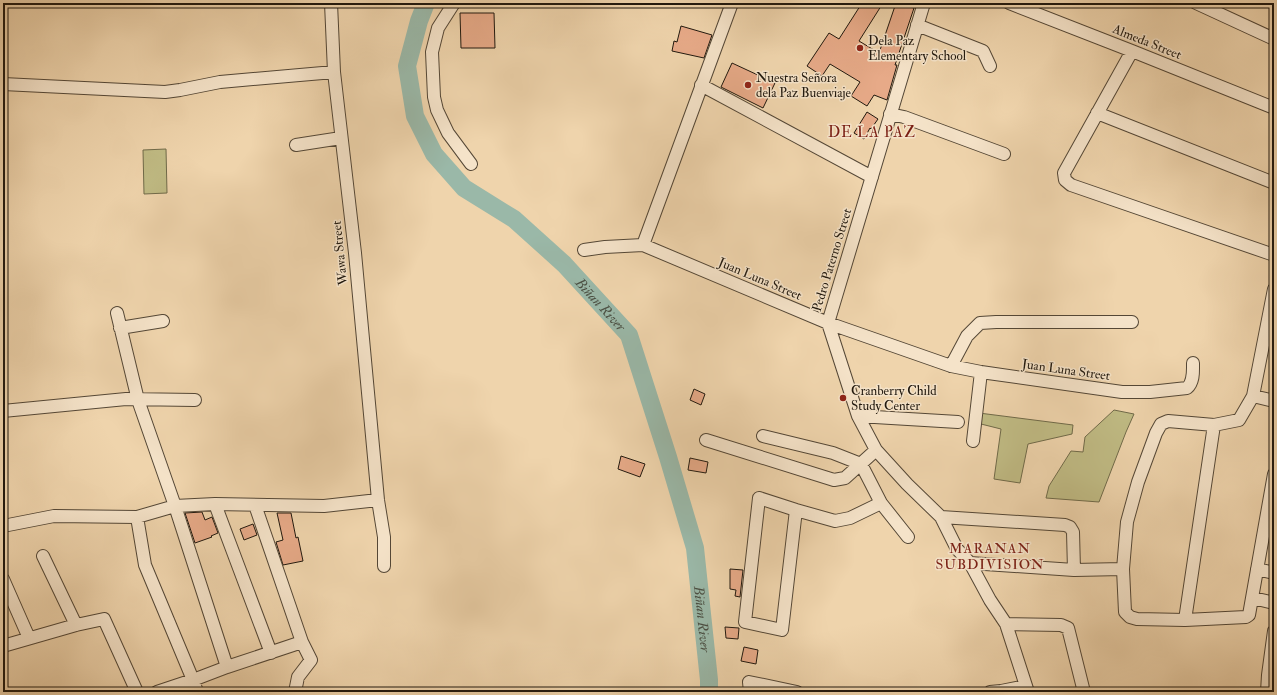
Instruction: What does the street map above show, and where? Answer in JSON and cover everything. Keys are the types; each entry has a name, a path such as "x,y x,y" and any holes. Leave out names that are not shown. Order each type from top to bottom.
{"street":[{"name":"Wawa Street","path":"331,3 334,72 355,253 378,500 384,537 384,566"},
{"path":"454,3 438,28 432,52 434,98 437,110 448,133 471,164"},
{"path":"584,250 605,247 643,245 732,3"},
{"name":"Pedro Paterno Street","path":"924,3 828,323 858,416 876,450 907,484 941,517 957,549 970,563 990,600 1006,624 1027,689"},
{"name":"Almeda Street","path":"1009,3 1274,108"},
{"path":"1196,3 1274,39"},
{"path":"917,25 983,51 990,66"},
{"path":"1132,51 1064,173 1065,180 1071,184 1274,256"},
{"path":"3,84 165,92 220,82 334,72"},
{"path":"701,85 872,177"},
{"path":"1097,113 1274,183"},
{"path":"890,114 904,117 1004,154"},
{"path":"296,146 341,138"},
{"name":"Juan Luna Street","path":"643,245 828,323 951,366 981,372 1122,392 1150,392 1188,388 1192,379 1193,363"},
{"path":"1274,289 1253,396 1239,420 1214,426 1168,421 1161,424 1156,433 1138,482 1127,522 1123,569 1125,612 1130,617 1137,619 1185,620 1246,617 1249,615 1257,569 1270,523 1274,474"},
{"path":"117,312 138,400 175,506 227,667"},
{"path":"120,328 163,321"},
{"path":"951,366 967,336 980,323 1132,322"},
{"path":"973,441 981,372"},
{"path":"1253,396 1274,400"},
{"path":"3,410 126,400 195,400"},
{"path":"858,416 958,422"},
{"path":"1185,620 1214,426"},
{"path":"763,436 833,453 860,464 880,503 908,537"},
{"path":"706,440 834,480 845,478 876,450"},
{"path":"796,510 782,630 745,622 759,498 835,521 850,518 880,503"},
{"path":"3,526 54,516 137,517 175,506 215,504 324,506 378,500"},
{"path":"215,504 271,653"},
{"path":"255,505 302,642 311,660 298,677 295,692"},
{"path":"137,517 145,566 197,692"},
{"path":"941,517 1065,525 1070,527 1073,532 1074,570"},
{"path":"43,556 76,625"},
{"path":"970,563 1074,570 1123,569"},
{"path":"1257,569 1274,573"},
{"path":"3,579 29,638"},
{"path":"1253,598 1274,603"},
{"path":"3,646 76,625 104,619 137,692"},
{"path":"1006,624 1061,625 1068,628 1084,692"},
{"path":"1267,692 1271,675 1274,631"},
{"path":"157,692 302,642"},
{"path":"750,692 749,682 797,692"},
{"path":"990,692 1027,689"}],"shaded area":[{"path":"166,149 167,193 144,194 143,150"},
{"path":"1114,410 1134,414 1099,502 1046,498 1049,486 1071,451 1083,452 1085,437"},
{"path":"979,413 1073,425 1072,434 1028,444 1020,483 994,479 1001,429 977,423"}],"building":[{"name":"Dela Paz Elementary School","path":"862,3 883,3 859,41 879,53 896,3 914,8 895,65 897,65 887,100 874,95 867,106 851,96 860,82 830,64 822,76 807,66 829,33 839,39"},
{"path":"460,13 494,13 495,48 461,48"},
{"path":"681,26 712,35 704,58 672,51 674,41 677,42"},
{"name":"Nuestra Señora dela Paz Buenviaje","path":"732,63 775,83 763,108 721,87"},
{"path":"867,112 878,119 871,129 870,128 864,139 854,133"},
{"path":"694,389 705,394 701,405 690,400"},
{"path":"621,456 645,464 640,477 618,469"},
{"path":"690,458 708,462 706,473 688,470"},
{"path":"202,512 205,520 212,517 218,533 211,536 212,537 195,543 185,513"},
{"path":"277,513 291,513 296,538 298,537 303,561 283,565 276,542 283,540"},
{"path":"253,524 257,535 244,540 240,529"},
{"path":"730,569 743,570 740,597 735,596 736,590 730,589"},
{"path":"725,627 739,628 738,639 726,638"},
{"path":"744,647 758,650 756,664 741,661"}],"waterway":[{"name":"Biñan River","path":"426,3 419,21 407,66 415,116 434,154 464,188 514,219 564,264 629,335 695,548 709,692"}],"place":[{"name":"Dela Paz Elementary School","path":"860,48"},
{"name":"Nuestra Señora dela Paz Buenviaje","path":"748,85"},
{"name":"Cranberry Child Study Center","path":"843,398"}],"district":[{"name":"DE LA PAZ","path":"872,132"},
{"name":"MARANAN SUBDIVISION","path":"990,556"}]}
